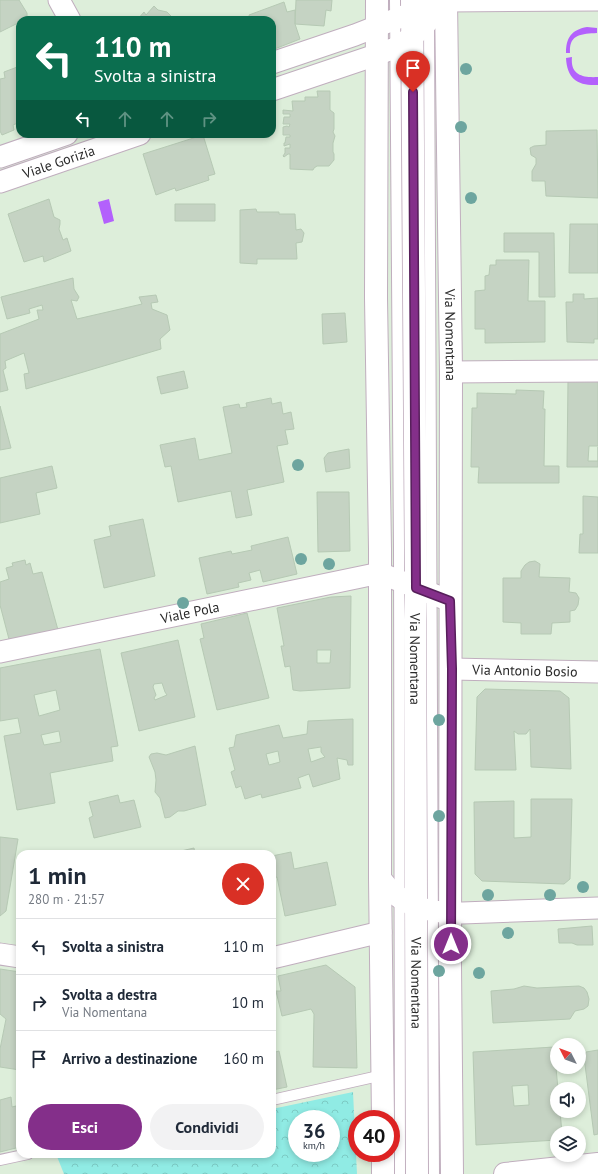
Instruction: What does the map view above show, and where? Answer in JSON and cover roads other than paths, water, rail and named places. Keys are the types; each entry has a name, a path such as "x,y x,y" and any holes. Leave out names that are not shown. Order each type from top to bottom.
{"street":[{"path":"59,0 68,16"},
{"name":"Via Nomentana","path":"377,0 417,9"},
{"path":"276,62 417,9 598,0"},
{"name":"Via Nomentana","path":"417,9 413,36 415,620 425,908 417,1174"},
{"name":"Via Nomentana","path":"417,9 385,52 376,298 415,587 452,669 425,908 452,1174"},
{"name":"Via Nomentana","path":"383,1110 380,878 415,587 451,372 417,9"},
{"path":"276,89 385,52 413,36"},
{"name":"Viale Gorizia","path":"0,157 55,138"},
{"name":"Viale Gorizia","path":"0,182 125,138"},
{"path":"451,372 598,371"},
{"name":"Viale Pola","path":"1,648 358,576 415,587"},
{"name":"Via Antonio Bosio","path":"452,669 598,672"},
{"path":"380,878 392,893 425,908 598,908"},
{"path":"276,957 381,932"},
{"path":"0,954 16,956"},
{"path":"382,1162 383,1174"},
{"path":"505,1174 598,1164"}],"lane":[{"name":"Via Nomentana","path":"415,587 417,9"},
{"name":"Via Nomentana","path":"400,1174 425,908"},
{"name":"Via Nomentana","path":"425,908 434,1174"},
{"path":"276,1099 383,1075"},
{"path":"0,1160 16,1157"}]}
